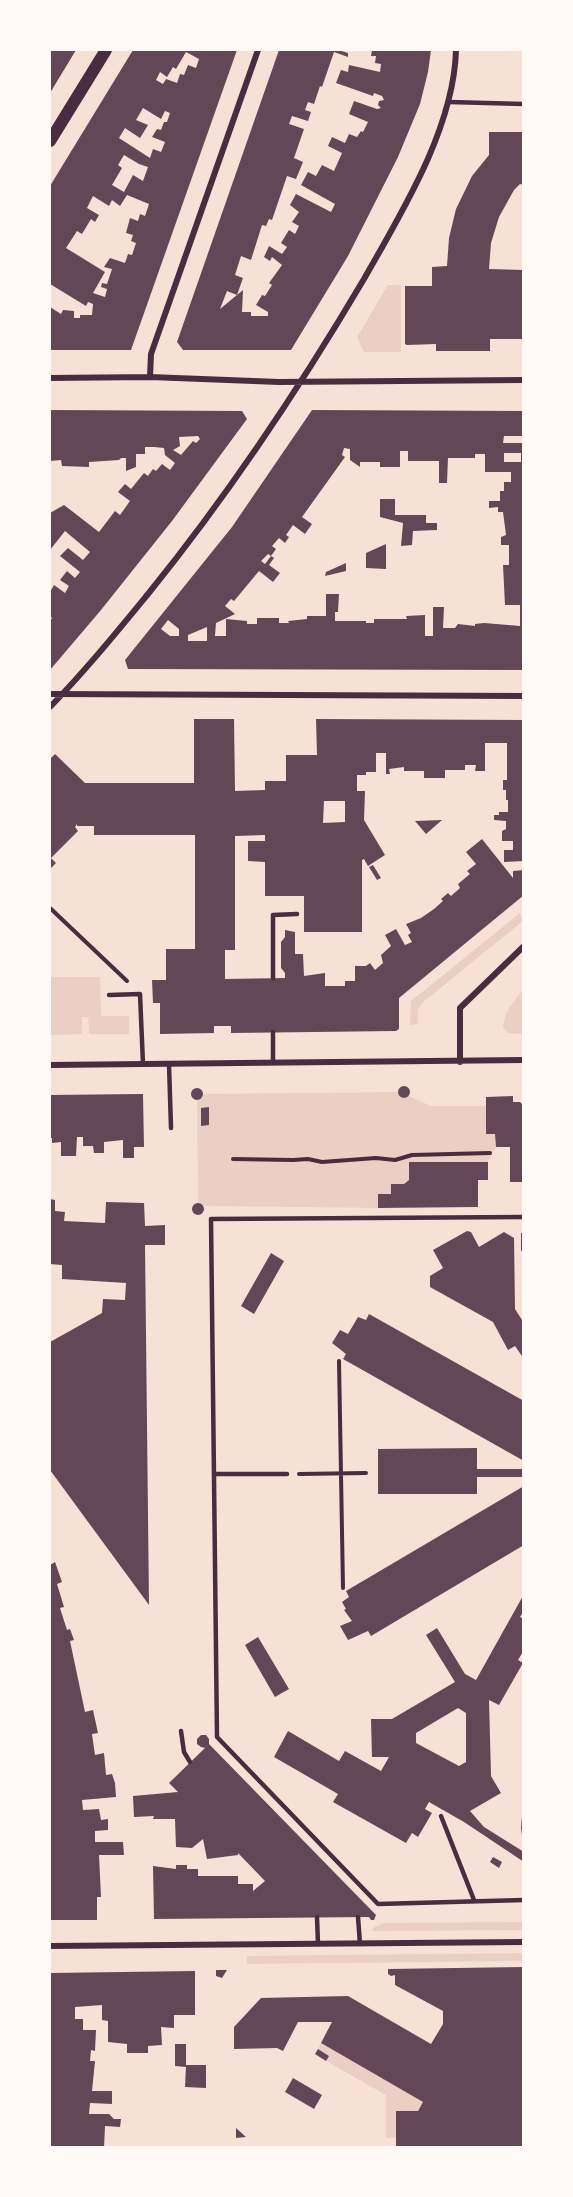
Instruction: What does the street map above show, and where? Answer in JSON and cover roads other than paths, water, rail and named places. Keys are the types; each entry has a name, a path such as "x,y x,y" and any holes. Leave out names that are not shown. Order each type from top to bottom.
{"main road":[{"path":"50,141 106,50"}],"street":[{"path":"150,377 151,354 258,50"},
{"path":"50,707 83,674 180,554 255,453 319,355 404,210 449,102 456,69 456,50"},
{"path":"50,378 150,377 302,381 524,380"},
{"path":"50,694 524,696"},
{"path":"460,1062 460,1008 524,946"},
{"path":"50,1065 524,1060"},
{"path":"50,1946 524,1942"}],"lane":[{"path":"449,102 524,104"},
{"path":"273,978 273,915 297,914"},
{"path":"109,995 140,994 143,1064"},
{"path":"273,1032 273,1063"},
{"path":"169,1064 171,1128"},
{"path":"524,1217 211,1220 218,1737 378,1904 524,1900"},
{"path":"214,1474 286,1474"},
{"path":"181,1731 184,1752 190,1762"},
{"path":"441,1816 474,1900"},
{"path":"317,1917 318,1944"},
{"path":"358,1917 360,1944"}]}
